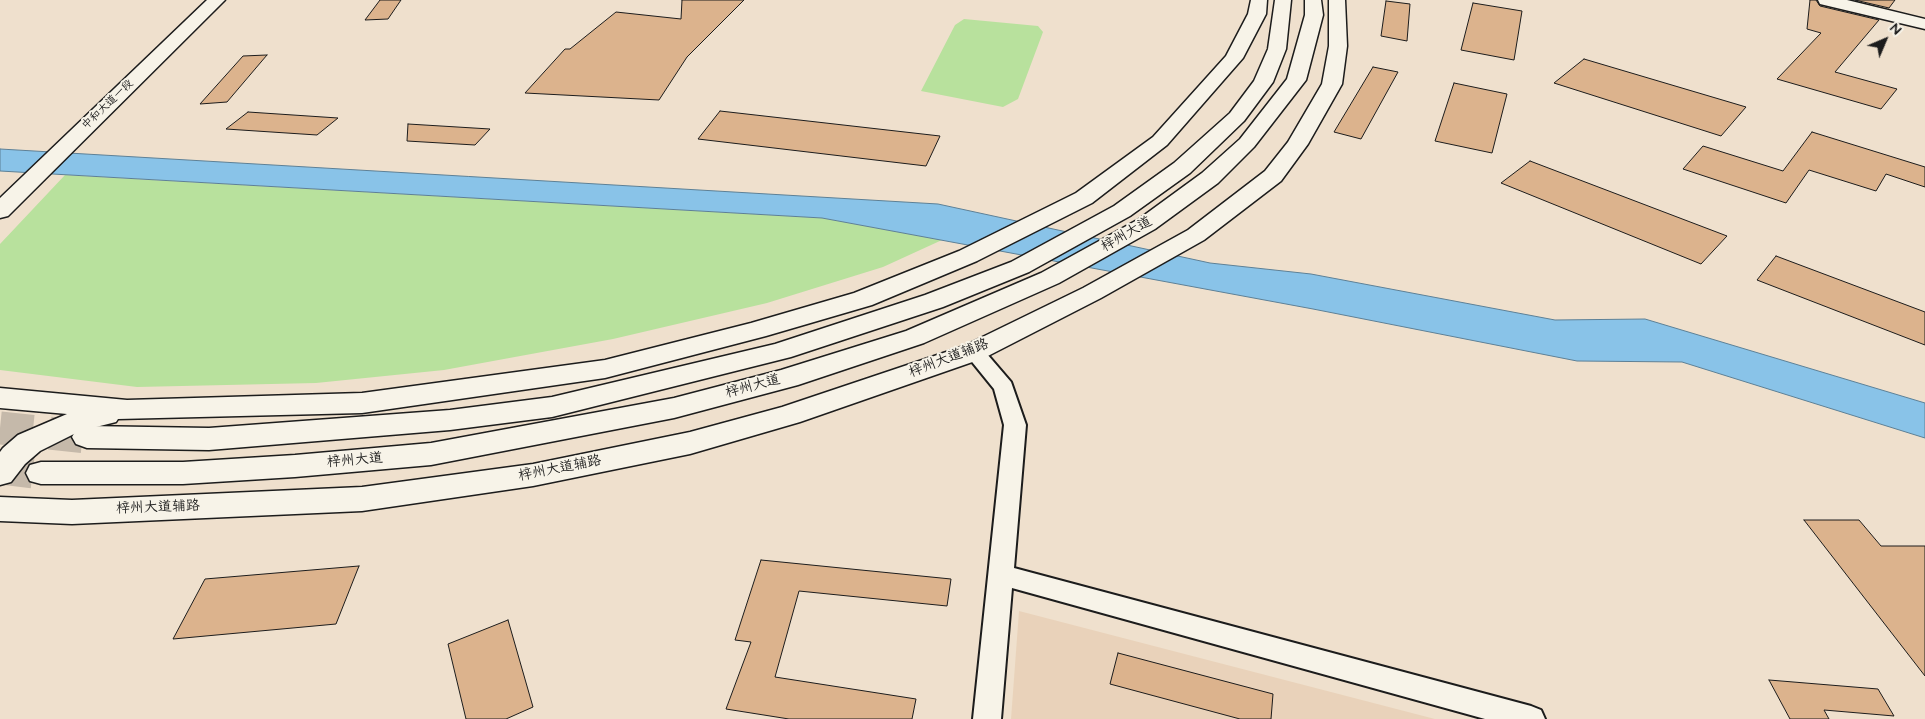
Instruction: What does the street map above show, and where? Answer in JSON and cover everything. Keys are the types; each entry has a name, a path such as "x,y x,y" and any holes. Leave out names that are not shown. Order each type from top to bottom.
{"main road":[{"name":"中和大道一段","path":"123,66 194,0"},
{"name":"中和大道一段","path":"0,211 217,0"},
{"path":"0,398 128,410 362,403 605,369 757,330 862,299 968,256 1084,198 1160,141 1234,58 1257,14 1259,0"},
{"name":"梓州大道","path":"87,438 237,437 450,420 552,407 781,351 934,301 1020,267 1122,211 1182,168 1237,117 1263,82 1277,49 1283,0"},
{"name":"梓州大道","path":"41,473 183,473 295,466 431,454 674,408 788,378 915,337 1050,278 1147,224 1210,178 1247,143 1296,80 1314,15 1313,0"},
{"name":"梓州大道辅路","path":"3,506 72,512 362,499 533,475 690,443 790,415 974,352 1092,293 1196,235 1273,176 1297,144 1332,84 1338,46 1337,0"},
{"path":"1826,0 1925,24"},
{"path":"1858,0 1925,16"},
{"path":"3,182 46,139"},
{"path":"0,474 14,456 29,443 72,423 128,410"}],"street":[{"path":"974,352 1004,388 1015,425 987,719"},
{"path":"1001,574 1530,719"}],"shaded area":[{"path":"1019,611 1435,719 1011,719"}],"green space":[{"path":"964,19 1038,26 1043,32 1018,99 1003,107 921,91 955,25"},
{"path":"65,175 822,218 942,240 883,267 767,303 613,339 444,370 316,383 137,387 0,370 0,244"}],"water":[{"path":"0,149 938,204 1210,263 1311,274 1555,320 1645,319 1925,403 1925,438 1682,362 1577,361 1313,309 822,218 0,171"}],"building":[{"path":"380,0 401,0 388,19 365,20"},
{"path":"682,0 744,0 687,57 659,100 525,93 565,49 570,49 616,12 681,19"},
{"path":"1810,0 1816,0 1820,6 1879,20 1835,72 1897,89 1881,109 1777,79 1821,33 1807,29"},
{"path":"1855,0 1895,0 1889,8"},
{"path":"1386,1 1410,4 1407,41 1381,36"},
{"path":"1473,3 1522,11 1514,60 1461,50"},
{"path":"267,55 227,102 200,104 243,56"},
{"path":"1584,59 1746,107 1721,136 1554,83"},
{"path":"1373,67 1398,72 1361,139 1334,132"},
{"path":"1454,83 1507,94 1492,153 1435,141"},
{"path":"720,111 940,136 926,166 698,139"},
{"path":"248,112 338,118 317,135 226,129"},
{"path":"408,124 490,129 475,145 407,141"},
{"path":"1812,132 1925,167 1925,187 1886,174 1876,191 1809,170 1786,203 1683,169 1703,146 1783,171"},
{"path":"1530,161 1727,236 1701,264 1501,183"},
{"path":"1776,256 1925,312 1925,345 1757,280"},
{"path":"1804,520 1859,520 1881,546 1925,546 1925,676"},
{"path":"761,560 951,579 947,606 799,591 775,677 916,699 912,719 789,719 726,709 751,642 735,640"},
{"path":"359,566 336,624 173,639 205,579"},
{"path":"508,620 533,707 506,719 466,719 448,644"},
{"path":"1118,653 1273,694 1271,719 1240,719 1110,684"},
{"path":"1769,680 1878,689 1894,716 1824,710 1829,719 1790,719"}],"tunnel":[{"path":"0,428 87,437"},
{"path":"0,468 41,473"}]}
